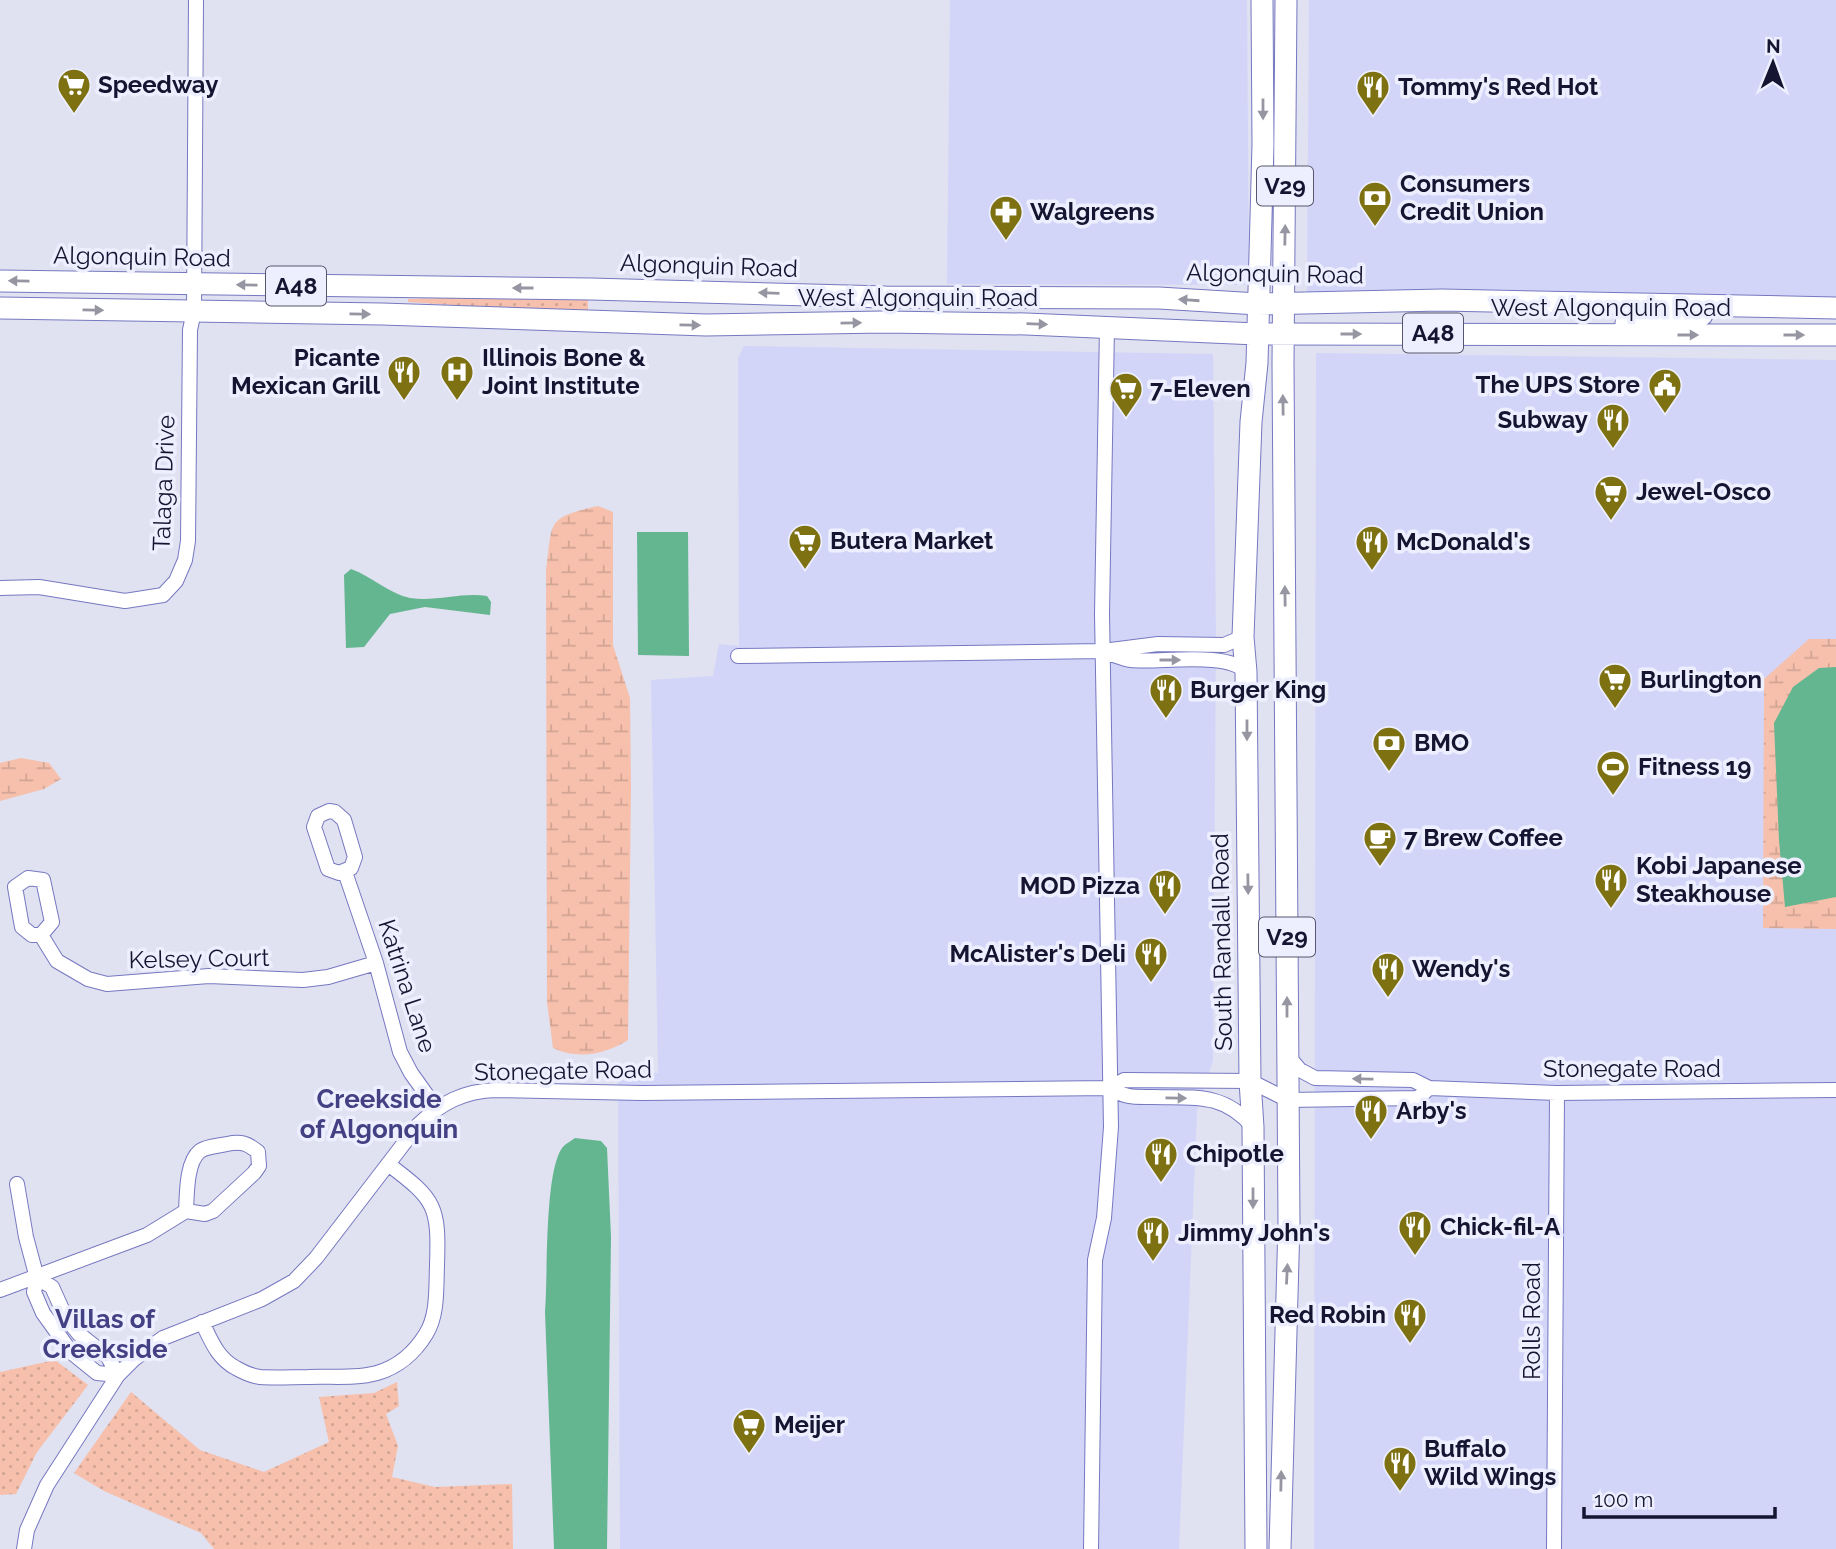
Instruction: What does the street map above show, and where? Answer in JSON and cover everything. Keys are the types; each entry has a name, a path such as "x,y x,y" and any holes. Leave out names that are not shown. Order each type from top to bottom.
{"main road":[{"name":"V29","path":"1257,334 1263,144 1262,0"},
{"name":"V29","path":"1280,1549 1289,1223 1283,334 1286,0"},
{"name":"Algonquin Road","path":"0,281 592,289 886,297 1160,298 1258,304 1442,300 1836,308"},
{"path":"1448,333 1570,320 1581,313 1586,302"},
{"path":"1583,334 1602,327 1628,323 1707,314 1744,314 1758,305"},
{"name":"West Algonquin Road","path":"0,308 382,314 706,326 884,322 1107,326 1257,334 1836,335"},
{"name":"South Randall Road","path":"1256,1549 1253,1127 1250,1081 1246,672 1243,637 1257,334"}],"street":[{"name":"Talaga Drive","path":"0,588 38,587 125,601 163,595 176,580 185,560 188,541 191,330 194,311 196,0"},
{"path":"1091,1549 1095,1260 1104,1219 1111,1127 1103,651 1107,326"},
{"path":"738,656 1103,651 1158,644 1224,645 1243,637"},
{"path":"1103,651 1129,660 1216,661 1241,665 1246,672"},
{"name":"Katrina Lane","path":"345,872 376,963 400,1052 411,1073 436,1108"},
{"name":"Kelsey Court","path":"41,935 57,961 88,979 107,984 209,976 303,980 328,977 376,963"},
{"name":"Stonegate Road","path":"1287,1055 1300,1070 1315,1078 1413,1080 1429,1088 1557,1093 1836,1090"},
{"name":"Stonegate Road","path":"24,1549 27,1530 47,1485 118,1375 134,1359 163,1338 262,1299 294,1281 306,1271 418,1125 436,1108 454,1097 477,1090 642,1093 1110,1088 1124,1080 1250,1081 1288,1100 1419,1098 1429,1088"},
{"name":"Stonegate Road","path":"1110,1088 1123,1097 1206,1098 1223,1102 1238,1111 1253,1127"},
{"name":"Rolls Road","path":"1554,1549 1557,1093"},
{"path":"0,1290 147,1235 186,1211 205,1214 213,1211 259,1166 258,1152 244,1142 203,1149 198,1153 191,1165 186,1211"},
{"path":"202,1322 216,1352 226,1362 258,1377 362,1376 388,1369 405,1358 428,1331 433,1318 436,1301 437,1222 433,1206 425,1193 388,1164"},
{"path":"17,1184 26,1237 37,1278 34,1292 43,1313 64,1344 97,1373 118,1375"}],"shaded area":[{"path":"950,0 1247,0 1249,285 947,284"},
{"path":"1309,0 1836,0 1836,297 1307,292"},
{"path":"744,346 1213,354 1216,638 1213,1060 1197,1111 1179,1549 620,1549 618,1075 658,1073 651,680 713,676 719,644 739,646 738,358"},
{"path":"1316,353 1836,360 1836,639 1809,639 1763,927 1836,929 1836,1549 1314,1549"},
{"path":"637,532 688,532 689,656 638,655"},
{"path":"351,569 395,593 410,598 487,596 491,602 490,615 425,607 390,614 364,647 346,648 344,575"},
{"path":"1836,667 1836,897 1785,907 1774,723 1793,687 1819,668"},
{"path":"575,1138 601,1141 607,1148 611,1237 607,1549 554,1549 545,1312 548,1227 556,1161 562,1148"}],"green space":[{"path":"588,294 588,311 537,311 408,302 408,299"},
{"path":"598,506 613,512 613,645 630,698 628,1040 601,1052 572,1054 553,1048 547,1002 546,571 555,524 568,514"},
{"path":"1809,639 1836,639 1836,929 1763,928 1764,679"},
{"path":"21,758 49,763 61,779 44,789 0,801 0,763"},
{"path":"55,1360 88,1385 37,1452 16,1494 0,1495 0,1372"},
{"path":"397,1382 399,1406 386,1414 398,1446 392,1477 435,1487 512,1484 513,1549 214,1549 201,1533 104,1491 74,1473 131,1392 200,1450 264,1472 329,1442 319,1397 374,1393"}],"place":[{"name":"Speedway","path":"74,115"},
{"name":"Tommy's Red Hot","path":"1373,117"},
{"name":"Consumers Credit Union","path":"1375,228"},
{"name":"Walgreens","path":"1006,242"},
{"name":"Picante Mexican Grill","path":"404,402"},
{"name":"Illinois Bone & Joint Institute","path":"457,402"},
{"name":"The UPS Store","path":"1665,415"},
{"name":"7-Eleven","path":"1126,419"},
{"name":"Subway","path":"1613,450"},
{"name":"Jewel-Osco","path":"1611,522"},
{"name":"Butera Market","path":"805,571"},
{"name":"McDonald's","path":"1372,572"},
{"name":"Burlington","path":"1615,710"},
{"name":"Burger King","path":"1166,720"},
{"name":"BMO","path":"1389,773"},
{"name":"Fitness 19","path":"1613,797"},
{"name":"7 Brew Coffee","path":"1380,868"},
{"name":"Kobi Japanese Steakhouse","path":"1611,910"},
{"name":"MOD Pizza","path":"1165,916"},
{"name":"McAlister's Deli","path":"1151,984"},
{"name":"Wendy's","path":"1388,999"},
{"name":"Arby's","path":"1371,1141"},
{"name":"Chipotle","path":"1161,1184"},
{"name":"Chick-fil-A","path":"1415,1257"},
{"name":"Jimmy John's","path":"1153,1263"},
{"name":"Red Robin","path":"1410,1345"},
{"name":"Meijer","path":"749,1455"},
{"name":"Buffalo Wild Wings","path":"1400,1493"}],"district":[{"name":"Creekside of Algonquin","path":"379,1114"},
{"name":"Villas of Creekside","path":"105,1334"}]}
